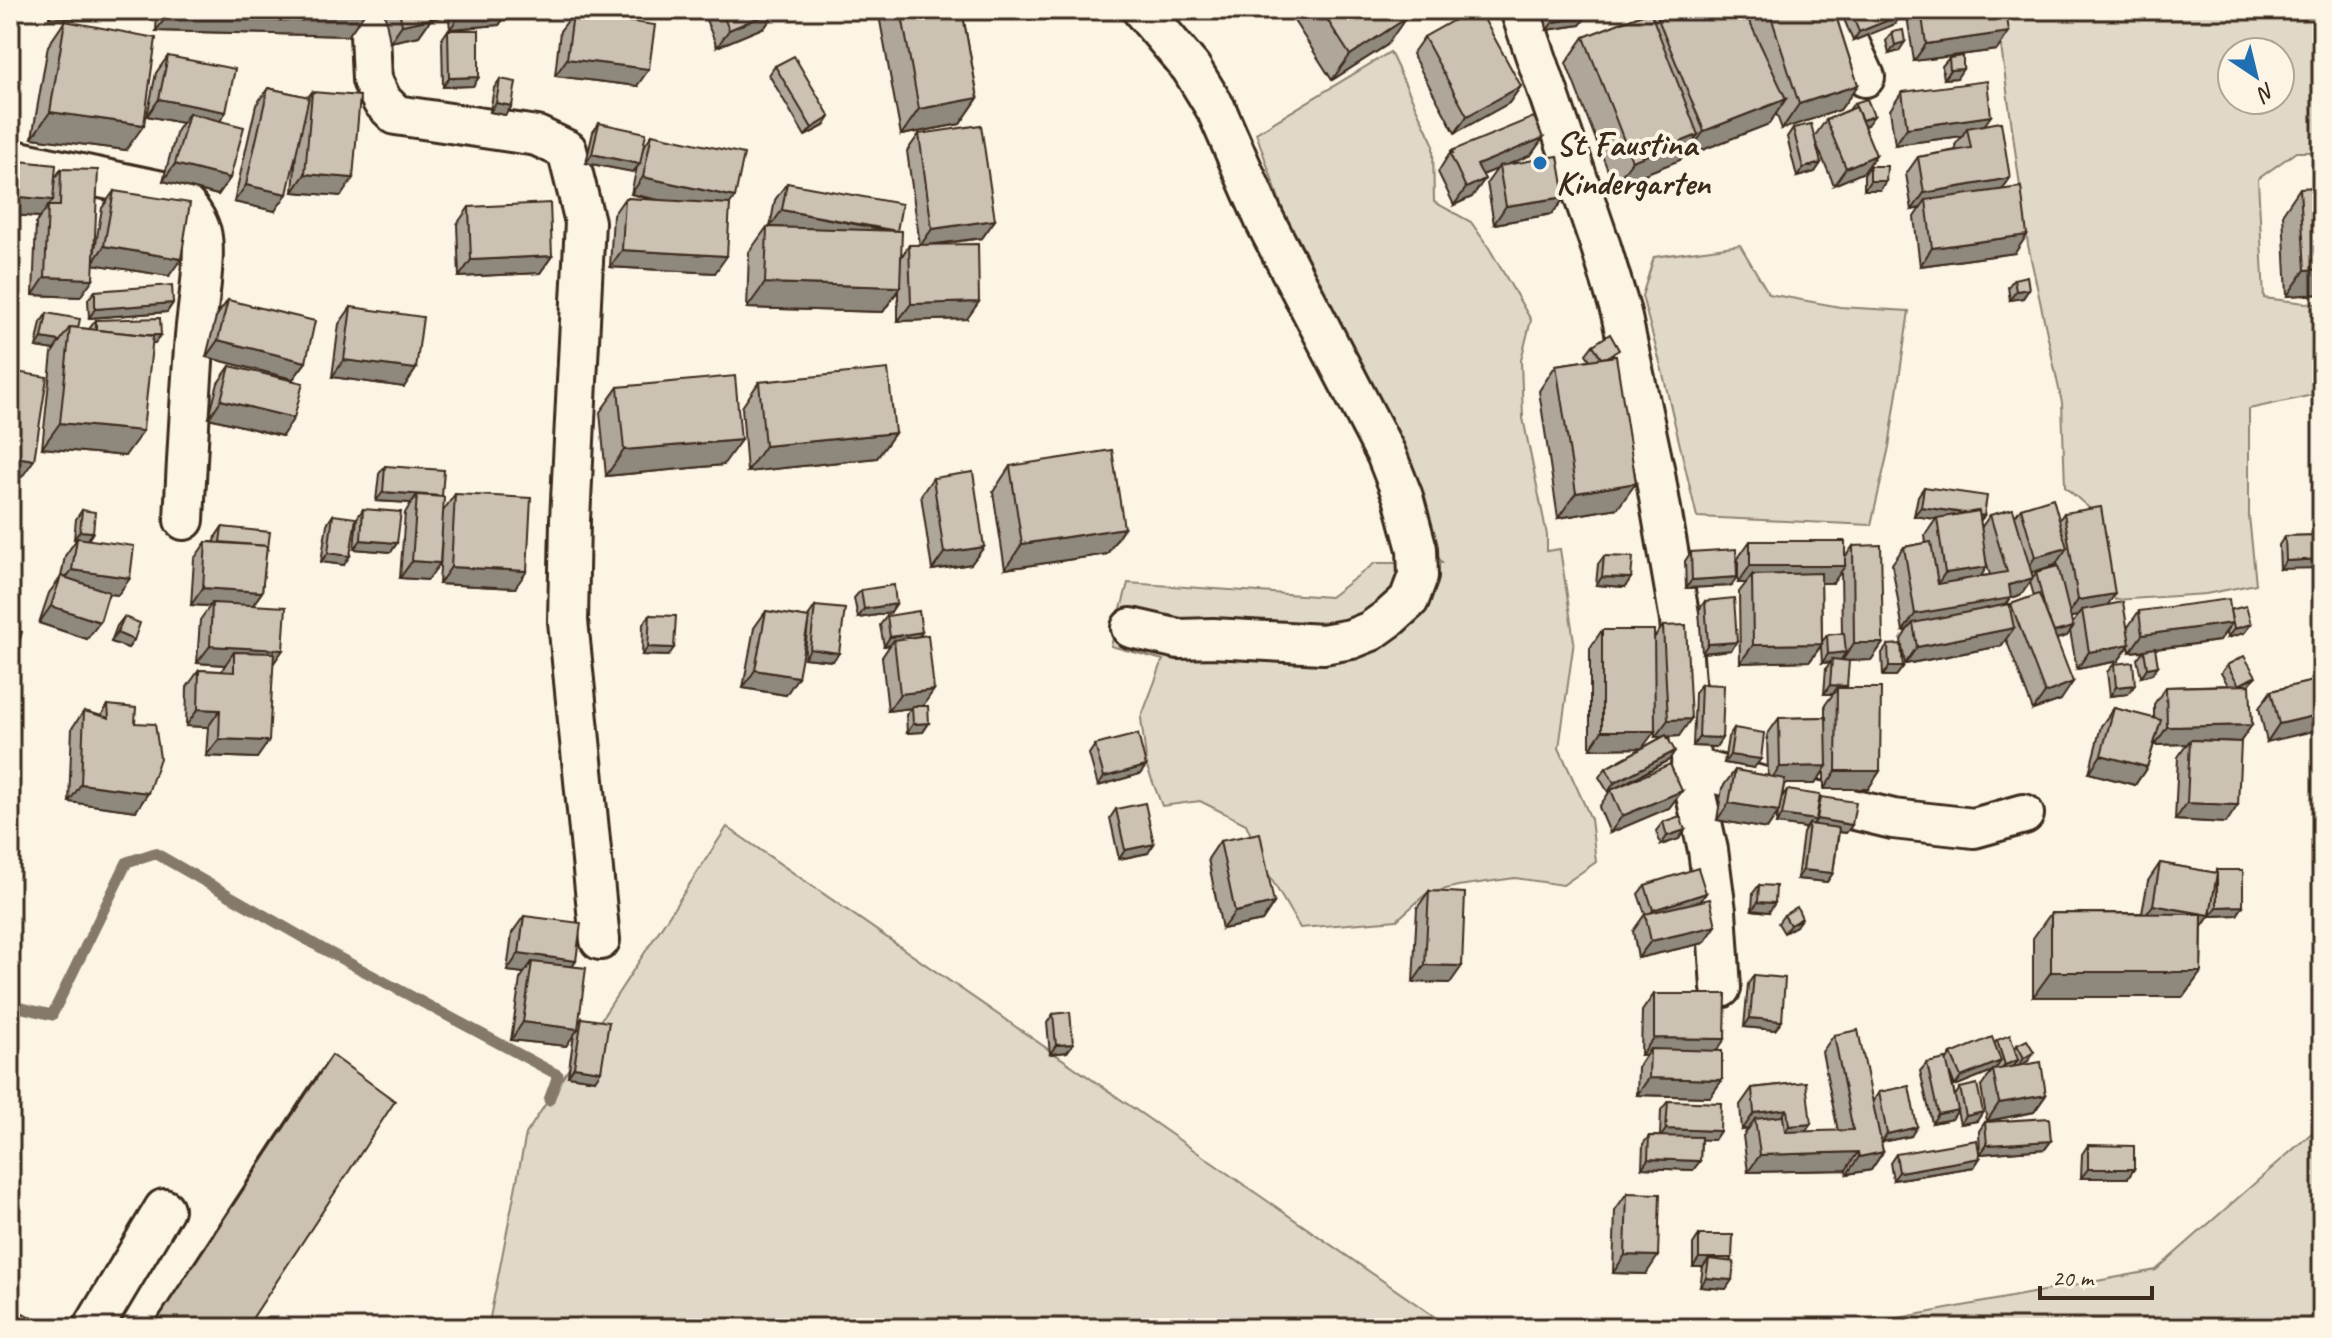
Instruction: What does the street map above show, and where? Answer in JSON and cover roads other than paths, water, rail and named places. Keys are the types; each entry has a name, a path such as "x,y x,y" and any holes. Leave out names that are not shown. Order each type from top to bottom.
{"street":[{"path":"369,10 372,80 382,101 396,115 537,136 567,150 585,222 568,621 600,940"},
{"path":"1131,628 1179,639 1323,644 1371,631 1409,600 1418,576 1417,549 1403,497 1386,454 1271,233 1216,109 1191,68 1142,10"},
{"path":"1520,10 1621,313 1654,468 1680,620 1691,767 1714,896 1721,988"},
{"path":"1834,10 1865,77"},
{"path":"10,159 167,192 181,199 194,215 202,235 202,250 184,520"},
{"path":"1691,767 1893,819 1974,828 2024,814"},
{"path":"93,1328 164,1209"}],"waterway":[{"path":"10,1005 52,1015 127,862 155,853 323,949 558,1075 549,1100"}],"place":[{"name":"St Faustina Kindergarten","path":"1540,163"}]}
